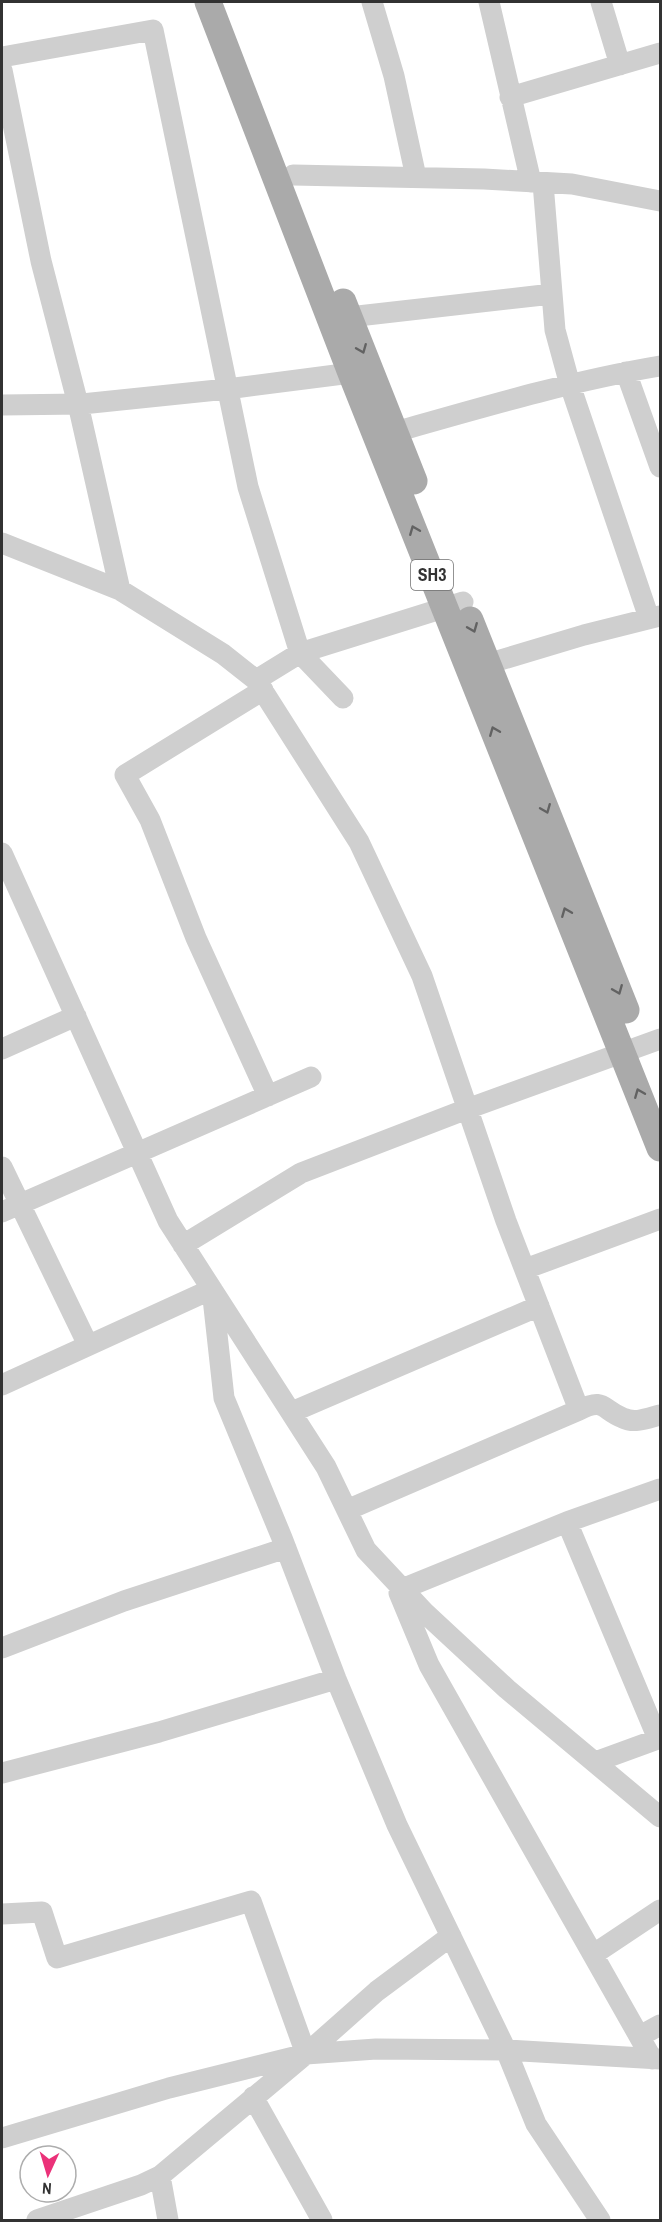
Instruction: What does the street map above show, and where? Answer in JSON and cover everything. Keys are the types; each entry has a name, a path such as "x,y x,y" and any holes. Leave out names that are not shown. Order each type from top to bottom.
{"main road":[{"name":"SH3","path":"208,2 351,373 454,604 641,1046 660,1148"},
{"name":"SH3","path":"226,2 292,175 395,432 454,604 487,664 660,1097"}],"street":[{"path":"372,2 394,76 416,177"},
{"path":"487,664 655,617 570,385 555,330 537,183 510,97 489,2"},
{"path":"601,2 620,65"},
{"path":"2,57 153,30 249,487 300,653 344,698"},
{"path":"510,97 660,53"},
{"path":"2,70 41,261 78,404 120,590"},
{"path":"292,175 416,177 572,184 660,201"},
{"path":"349,317 552,294"},
{"path":"395,432 496,403 660,366"},
{"path":"626,372 660,467"},
{"path":"2,405 78,404 227,389 351,373"},
{"path":"2,543 120,590 223,654 259,685 359,842 422,976 525,1269 579,1410"},
{"path":"268,1096 196,938 150,820 125,775 259,685 300,653 454,604"},
{"path":"2,853 7,881 76,1016 168,1221 326,1467 366,1550 424,1612 507,1689 659,1814"},
{"path":"2,1049 76,1016"},
{"path":"183,1245 301,1173 467,1108 641,1046"},
{"path":"10,1208 311,1077"},
{"path":"2,1167 10,1208 88,1346"},
{"path":"525,1269 660,1219"},
{"path":"2,1385 212,1290"},
{"path":"212,1290 224,1398 286,1548 336,1679 397,1825 506,2050 536,2124 600,2220"},
{"path":"292,1412 539,1306"},
{"path":"347,1510 591,1404 604,1406 624,1419 633,1421 660,1415"},
{"path":"398,1584 660,1489"},
{"path":"567,1522 658,1739 595,1762"},
{"path":"2,1648 124,1602 286,1548"},
{"path":"398,1584 429,1665 640,2036 656,2059"},
{"path":"2,1773 159,1732 336,1679"},
{"path":"2,1914 42,1912 57,1958 251,1901 306,2054"},
{"path":"594,1954 660,1910"},
{"path":"43,2219 141,2185 160,2176 306,2054 377,1991 451,1936"},
{"path":"640,2036 660,2025"},
{"path":"2,2138 181,2084 306,2054 376,2049 506,2050 656,2059"},
{"path":"253,2097 322,2220"},
{"path":"160,2176 168,2220"}]}
